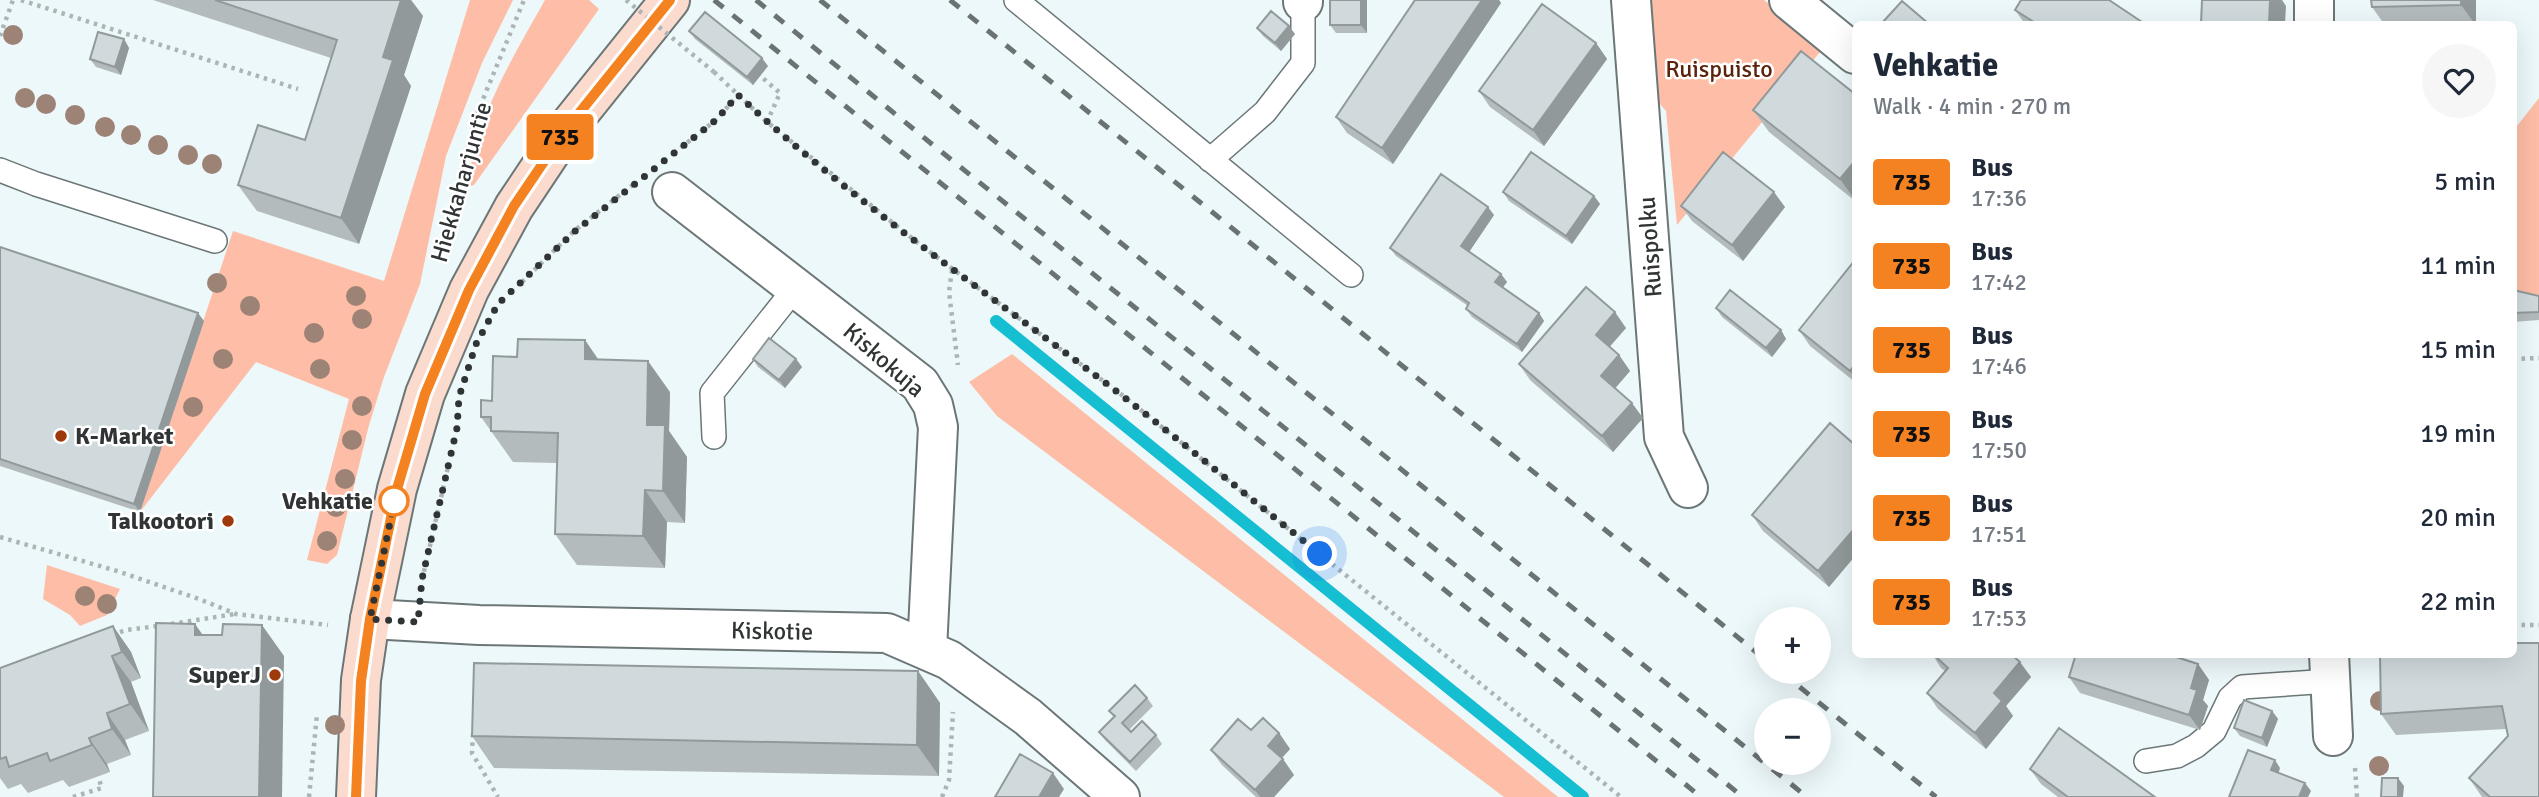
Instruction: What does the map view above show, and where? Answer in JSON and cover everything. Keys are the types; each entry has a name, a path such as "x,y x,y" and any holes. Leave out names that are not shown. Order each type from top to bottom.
{"main road":[{"name":"Hiekkaharjuntie","path":"356,797 361,681 370,619 397,489 425,394 469,290 521,196 564,132 670,0"}],"street":[{"name":"Ruispolku","path":"1631,0 1664,437 1688,488"},
{"path":"1790,0 1852,52"},
{"path":"2314,0 2315,21"},
{"name":"Kiskokuja","path":"659,177 920,384 933,404 938,426 927,650"},
{"name":"Kiskotie","path":"370,619 887,633 949,660 1028,717 1121,797"},
{"path":"2330,668 2333,736"}],"lane":[{"path":"1016,0 1352,275"},
{"path":"1210,160 1265,112 1303,63 1303,1"},
{"path":"0,170 215,241"},
{"path":"714,437 712,393 796,287"},
{"path":"2146,761 2177,756 2196,746 2214,731 2230,698 2242,687 2330,668"}],"path":[{"path":"0,36 13,0"},
{"path":"21,0 298,89"},
{"name":"Hiekkaharjuntie","path":"438,261 475,116 524,0"},
{"path":"626,0 714,72 767,122 952,270 1137,407 1621,797"},
{"path":"753,69 780,93 767,122"},
{"path":"517,286 574,232 659,177 738,95"},
{"path":"2517,359 2539,358"},
{"path":"418,622 422,579 452,452"},
{"path":"0,537 117,571 199,598 236,614"},
{"path":"101,639 126,630 236,614 328,625"},
{"path":"2517,625 2539,625"},
{"path":"942,797 949,780 953,702"},
{"path":"474,728 472,753 498,797"},
{"path":"73,797 102,788 98,776"}],"green space":[{"path":"470,0 513,0 482,63 446,156 420,284 384,377 369,425 337,555 327,564 307,560 349,399 256,362 140,512 233,231 384,281"},
{"path":"545,0 589,0 599,9 474,185 468,187 478,138 487,113 508,67"},
{"name":"Ruispuisto","path":"1645,0 1764,0 1825,46 1677,225 1666,111 1654,97"},
{"path":"2539,98 2539,303 2517,298 2517,126"},
{"path":"1012,354 1558,797 1504,797 997,416 969,382"},
{"path":"47,565 120,589 107,615 80,626 70,615 43,599"}],"building":[{"path":"215,0 401,0 383,57 393,60 341,218 238,185 258,125 305,140 337,40"},
{"path":"1330,0 1361,0 1361,25 1330,25"},
{"path":"1415,0 1482,0 1382,148 1336,117"},
{"path":"2021,0 2109,0 2140,21 2032,21 2015,10"},
{"path":"2202,0 2270,0 2269,21 2201,21"},
{"path":"2371,0 2461,0 2461,5 2372,7"},
{"path":"1902,1 1925,21 1884,21"},
{"path":"1542,4 1596,43 1533,130 1479,91"},
{"path":"1271,11 1289,26 1275,43 1257,28"},
{"path":"705,12 762,58 747,77 689,31"},
{"path":"98,32 124,39 115,67 90,59"},
{"path":"1801,51 1852,92 1852,165 1840,179 1753,110"},
{"path":"1531,152 1594,196 1566,236 1503,192"},
{"path":"1723,152 1774,192 1732,245 1681,206"},
{"path":"1441,174 1488,207 1461,246 1501,274 1495,282 1539,313 1517,344 1466,309 1469,303 1390,248"},
{"path":"0,247 198,313 134,504 0,459"},
{"path":"1852,264 1850,371 1799,330"},
{"path":"1586,287 1615,312 1596,335 1619,355 1601,376 1632,403 1602,436 1519,364"},
{"path":"1730,290 1781,330 1766,348 1716,308"},
{"path":"2517,291 2539,296 2539,312 2517,313"},
{"path":"769,338 796,359 779,380 753,359"},
{"path":"518,339 585,340 585,359 648,361 647,425 665,425 663,491 645,490 643,536 555,534 558,433 491,431 491,417 481,417 481,400 492,401 493,356 517,357"},
{"path":"1830,423 1852,442 1852,531 1818,571 1752,515"},
{"path":"156,623 195,624 195,635 222,635 223,624 262,625 259,797 153,797"},
{"path":"113,626 122,652 112,656 130,704 107,713 112,729 89,738 92,745 50,761 47,753 9,767 6,757 0,759 0,668"},
{"path":"2517,643 2539,643 2539,797 2490,797 2469,778 2508,736 2502,706 2381,714 2380,658 2517,658"},
{"path":"1937,658 2016,658 2020,662 1994,693 2002,701 1975,733 1927,693 1948,668"},
{"path":"2075,658 2179,658 2198,664 2191,688 2197,690 2189,715 2069,677"},
{"path":"474,663 918,671 917,745 472,736"},
{"path":"1135,685 1147,698 1122,723 1131,732 1142,721 1156,735 1130,762 1099,732 1115,716 1109,711"},
{"path":"2244,700 2272,711 2262,738 2234,728"},
{"path":"1263,718 1279,733 1268,746 1283,759 1255,790 1211,750 1238,719 1251,730"},
{"path":"2059,728 2155,797 2068,797 2030,769"},
{"path":"2248,750 2275,760 2271,770 2305,783 2299,797 2229,797"},
{"path":"1020,754 1053,773 1039,797 995,797"},
{"path":"2382,778 2398,778 2398,797 2381,797"}],"waterway":[{"path":"996,321 1583,797"}],"railway":[{"path":"714,0 1701,797"},
{"path":"756,0 1743,797"},
{"path":"820,0 1807,797"},
{"path":"950,0 1754,650"},
{"path":"1796,684 1936,797"}],"bus line":[{"name":"735","path":"356,797 361,681 370,619 397,489 425,394 469,290 514,206 564,132 670,0"}],"place":[{"name":"K-Market","path":"61,436"},
{"name":"Vehkatie","path":"394,501"},
{"name":"Talkootori","path":"228,521"},
{"name":"SuperJ","path":"275,675"}],"route":[{"path":"394,501 397,489 370,619 418,622 422,579 457,428 459,397 476,344 498,304 574,232 716,120 738,95 767,122 952,270 1126,398 1320,554"}]}
